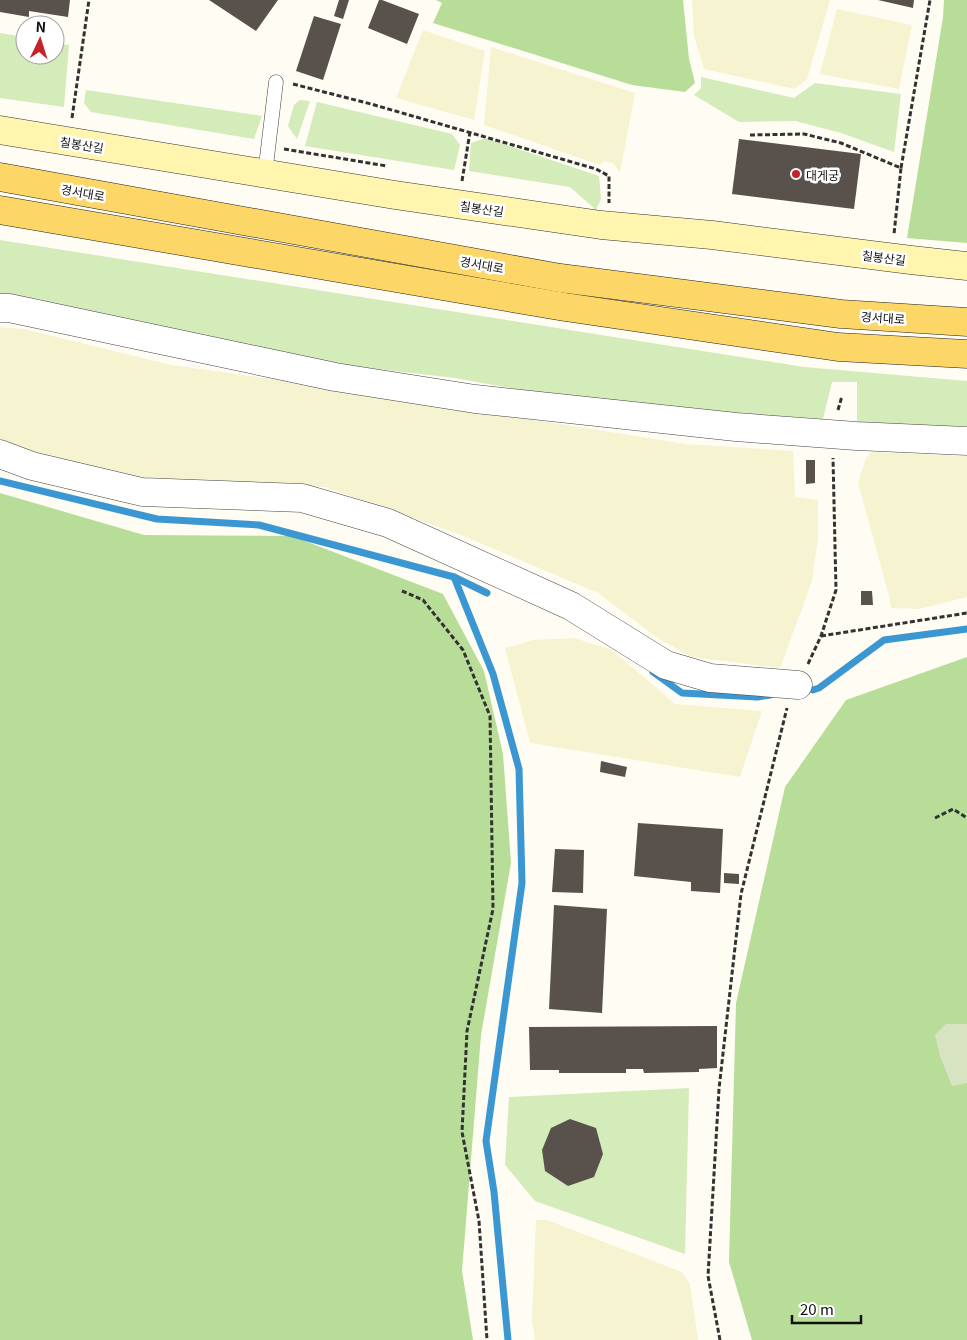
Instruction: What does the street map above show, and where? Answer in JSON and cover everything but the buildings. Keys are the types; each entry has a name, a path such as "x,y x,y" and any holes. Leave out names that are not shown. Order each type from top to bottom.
{"main road":[{"name":"경서대로","path":"0,177 560,278 841,314 967,322"},
{"path":"0,210 565,307 838,347 967,354"}],"street":[{"name":"칠봉산길","path":"0,130 265,174 610,226 712,235 967,266"},
{"path":"0,308 9,308 335,377 475,399 745,428 967,441"},
{"path":"0,454 32,466 142,492 302,498 388,523 571,606 666,665 710,678 798,685"}],"lane":[{"path":"265,174 275,86"}],"path":[{"path":"69,142 89,0"},
{"path":"894,237 901,168 930,0"},
{"path":"275,86 292,84 372,104 596,169 609,176 610,226"},
{"path":"458,204 470,132"},
{"path":"750,134 804,134 841,143 901,168"},
{"path":"402,591 423,600 462,650 490,716 493,910 467,1031 462,1132 479,1221 487,1340"},
{"path":"821,636 967,613"},
{"path":"935,818 953,809 967,818"},
{"path":"720,1340 708,1276 719,1089 741,894"}],"shaded area":[{"path":"692,0 830,0 807,79 795,89 704,69 694,36"},
{"path":"837,9 912,25 899,89 820,74"},
{"path":"423,30 485,51 474,120 396,98"},
{"path":"491,47 635,93 620,173 613,163 604,161 600,165 484,125"},
{"path":"0,327 24,329 171,365 404,397 686,444 793,451 795,497 818,500 818,538 812,581 780,668 691,657 659,639 598,593 456,533 325,487 139,482 0,443"},
{"path":"872,452 967,456 967,597 919,609 891,608 858,483 866,458"},
{"path":"574,638 612,650 675,704 762,711 740,777 530,743 505,648 534,640"},
{"path":"536,1220 547,1220 682,1272 690,1284 698,1340 535,1340 532,1321"}],"green space":[{"path":"436,0 683,0 689,59 695,83 685,92 632,85 433,23 442,3"},
{"path":"944,0 967,0 967,243 907,238 943,17"},
{"path":"0,33 15,35 15,65 65,65 65,44 69,45 64,107 0,98"},
{"path":"701,77 794,98 815,83 901,94 894,152 841,133 795,121 739,122 694,95 701,88"},
{"path":"86,90 262,116 254,139 91,112 84,103"},
{"path":"300,100 310,101 297,139 288,126 294,105"},
{"path":"317,102 452,134 460,145 454,170 305,146"},
{"path":"486,138 599,176 601,199 596,210 570,187 469,171 471,143"},
{"path":"0,240 804,367 967,381 967,426 866,426 857,424 857,382 832,382 823,419 549,395 455,378 231,352 104,319 39,299 0,297"},
{"path":"0,493 144,535 292,536 443,594 484,671 503,754 511,863 481,1035 462,1271 473,1340 0,1340"},
{"path":"967,657 967,1340 752,1340 729,1262 736,1003 785,787 846,700"},
{"path":"946,1024 967,1024 967,1083 952,1086 940,1056 935,1035"},
{"path":"689,1088 685,1254 535,1201 505,1165 509,1097"}],"waterway":[{"path":"0,481 157,519 259,525 454,577 487,593"},
{"path":"454,577 493,674 519,769 522,883 486,1141 494,1192 508,1340"},
{"path":"813,690 819,688 884,640 967,629"},
{"path":"653,672 682,693 757,697 770,695"}],"place":[{"name":"대게궁","path":"796,174"}]}
